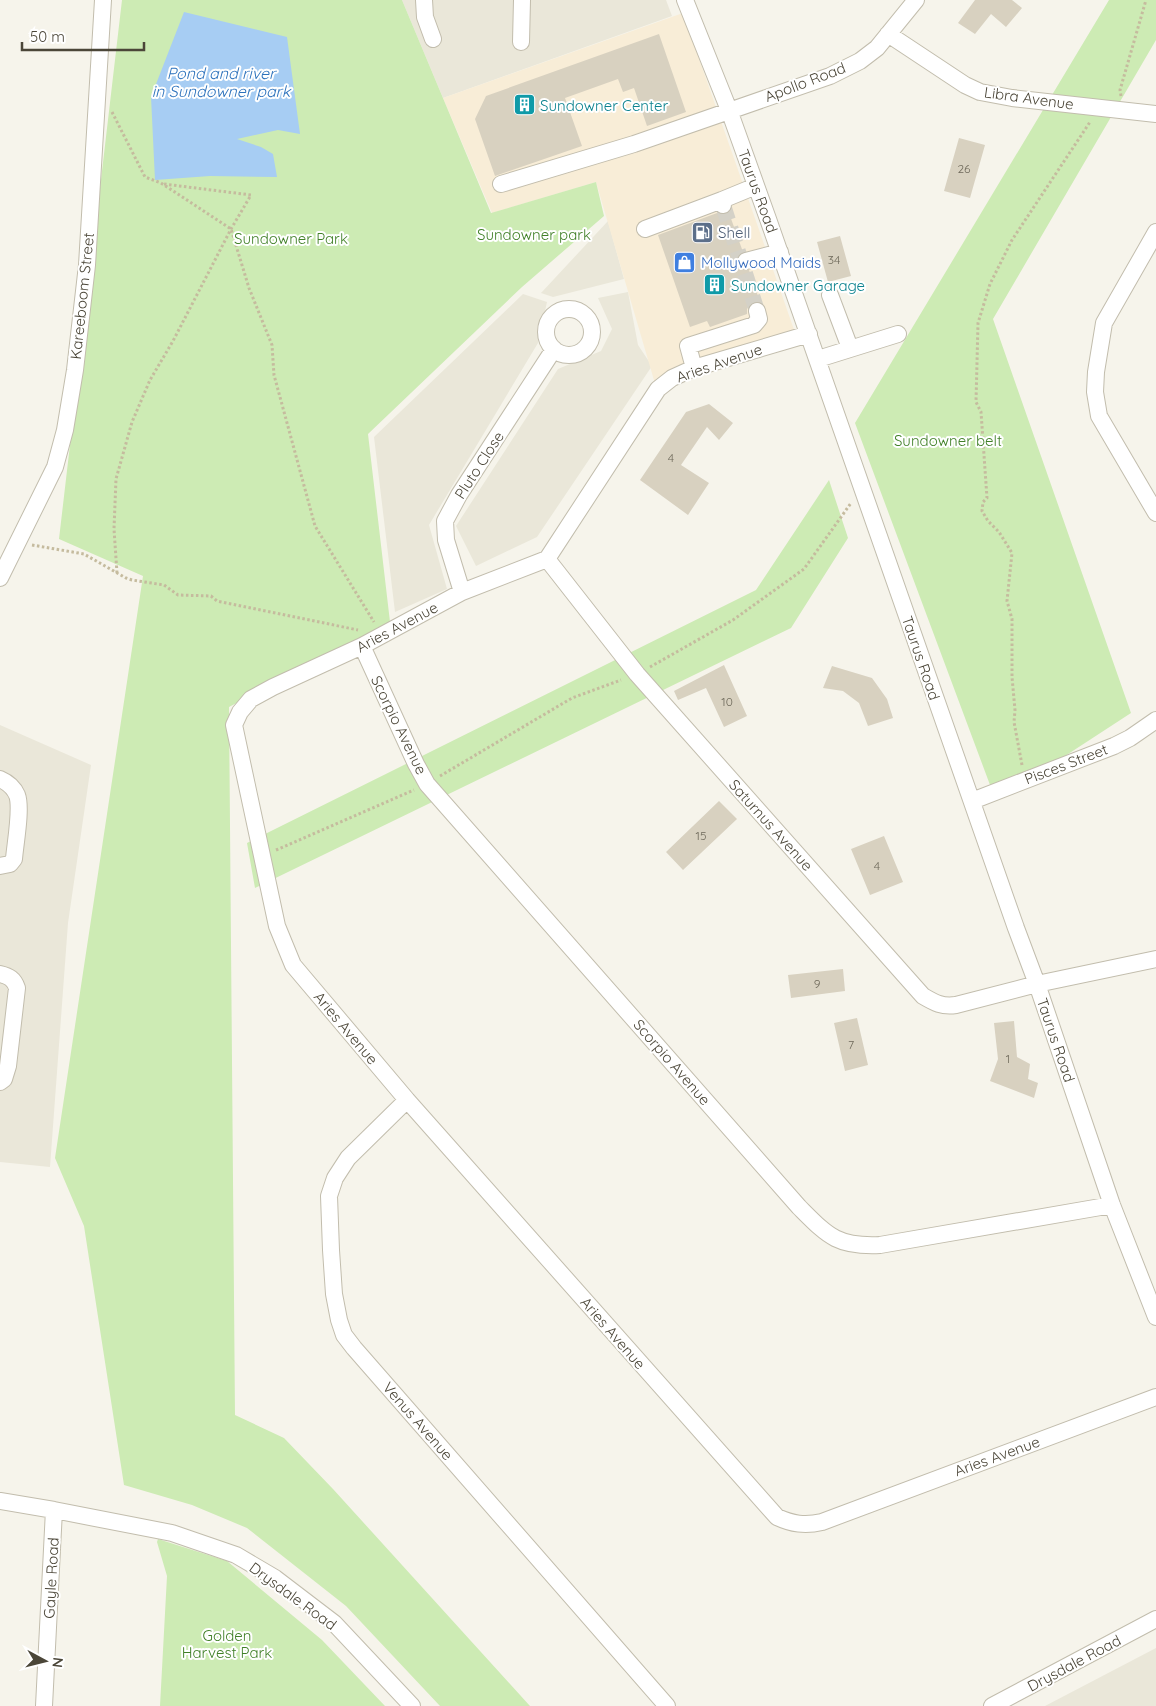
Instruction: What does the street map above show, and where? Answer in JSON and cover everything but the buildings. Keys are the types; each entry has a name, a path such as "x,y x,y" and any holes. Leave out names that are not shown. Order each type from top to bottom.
{"street":[{"name":"Kareeboom Street","path":"0,578 55,467 65,430 75,370 87,264 102,0"},
{"path":"424,0 425,17 433,40"},
{"path":"521,42 522,0"},
{"name":"Taurus Road","path":"685,0 729,110 780,252 868,508 1037,984 1112,1204 1156,1317"},
{"name":"Apollo Road","path":"501,184 634,144 830,76 860,61 877,48 916,0"},
{"name":"Libra Avenue","path":"888,34 965,85 980,92 1012,98 1156,114"},
{"path":"645,229 723,203 756,186"},
{"path":"1156,232 1104,323 1096,372 1095,392 1099,416 1156,513"},
{"path":"746,261 780,252"},
{"path":"830,295 850,348"},
{"path":"694,368 688,346 754,325 759,319 758,311"},
{"name":"Aries Avenue","path":"809,334 694,368 672,378 658,389 548,559 462,592 362,646 273,686 251,699 240,712 234,725 277,926 293,965 407,1100 777,1517 790,1523 812,1524 822,1522 1156,1397"},
{"path":"818,359 898,334"},
{"name":"Pluto Close","path":"462,592 446,540 445,521 459,495 554,349"},
{"name":"Saturnus Avenue","path":"548,559 637,674 923,996 937,1004 946,1006 1037,984 1156,959"},
{"name":"Scorpio Avenue","path":"362,646 427,784 786,1192 824,1232 850,1244 880,1245 1112,1204"},
{"name":"Pisces Street","path":"972,801 1114,746 1130,738 1156,720"},
{"path":"0,779 14,789 19,803 14,859 10,864 0,866"},
{"path":"0,974 9,976 14,980 18,988 8,1066 4,1079 0,1082"},
{"name":"Venus Avenue","path":"407,1100 348,1158 335,1178 329,1196 330,1250 334,1294 344,1335 667,1706"},
{"name":"Drysdale Road","path":"0,1501 172,1533 236,1555 275,1578 334,1623 412,1706"},
{"name":"Gayle Road","path":"44,1706 54,1510"},
{"name":"Drysdale Road","path":"992,1706 1156,1619"}],"path":[{"path":"1123,110 1120,90 1146,0"},
{"path":"1024,780 1014,722 1012,619 1007,601 1012,553 999,532 988,521 982,511 983,502 987,498 981,412 976,402 978,323 990,284 1012,240 1100,107"},
{"path":"110,108 145,177 161,183 251,195 150,380 132,422 116,479 114,529 117,573"},
{"path":"161,183 231,230 249,288 272,345 274,375 315,526 383,635"},
{"path":"261,856 427,784 572,698 637,674 733,620 804,569 862,486"},
{"path":"18,543 84,554 132,580 164,585 178,595 211,596 217,601 383,635"}],"shaded area":[{"path":"402,0 666,0 672,16 443,98"},
{"path":"683,13 798,341 656,387 596,182 492,213 443,98"},
{"path":"608,221 624,279 553,297 541,293"},
{"path":"628,292 638,345 652,366 537,537 476,566 456,526 558,369 601,351 612,329 598,298"},
{"path":"523,294 547,302 538,343 429,525 447,589 395,612 374,437"},
{"path":"0,725 91,765 68,923 50,1167 0,1162"},
{"path":"1156,1648 1156,1706 1045,1706"}],"green space":[{"name":"Sundowner Park","path":"122,0 402,0 491,213 596,182 604,216 522,287 368,434 390,622 229,707 235,1415 284,1438 333,1489 530,1706 440,1706 346,1606 247,1528 192,1505 124,1485 84,1226 55,1158 143,576 59,539"},
{"name":"Sundowner belt","path":"1109,0 1156,0 1156,40 993,319 1131,713 996,801 855,423"},
{"path":"829,480 848,538 791,628 255,888 247,843 756,590"},
{"name":"Golden Harvest Park","path":"158,1539 227,1561 322,1640 385,1706 160,1706 167,1576 157,1542"}],"water":[{"name":"Pond and river in Sundowner park","path":"184,12 287,37 300,134 278,130 237,139 261,147 273,154 277,177 210,176 155,180 151,97"}],"tunnel":[{"path":"723,205 757,311"}],"place":[{"name":"Sundowner Center","path":"524,105"},
{"name":"Shell","path":"702,232"},
{"name":"Mollywood Maids","path":"685,262"},
{"name":"Sundowner Garage","path":"715,285"}],"park label":[{"name":"Sundowner park","path":"534,234"}]}
